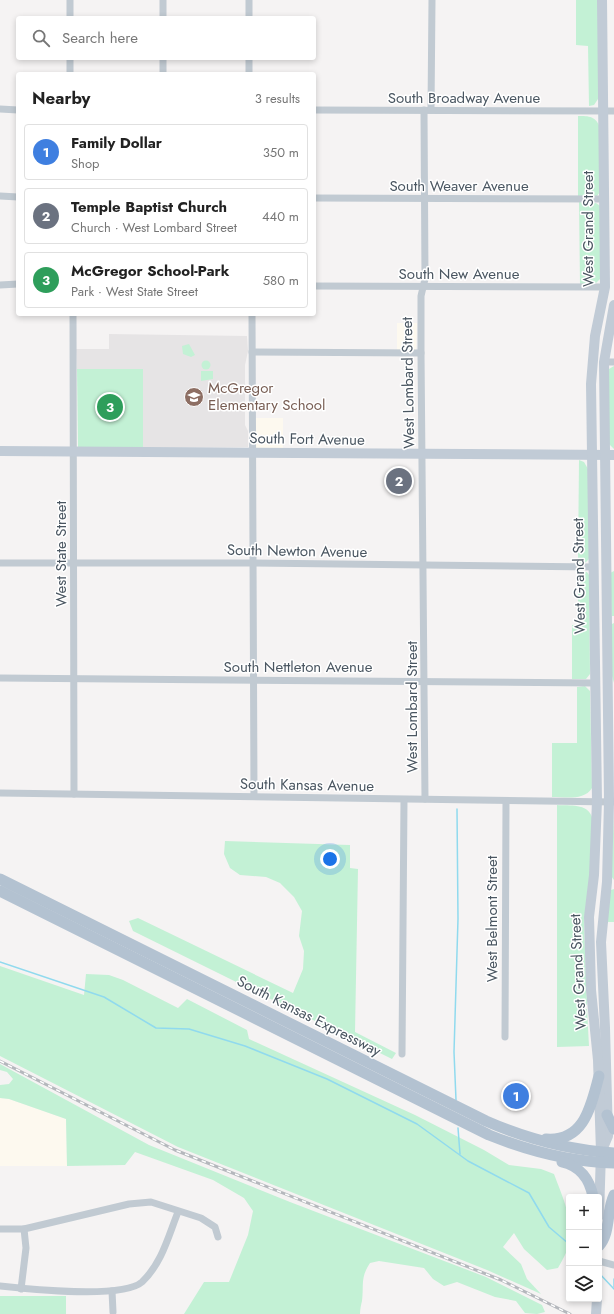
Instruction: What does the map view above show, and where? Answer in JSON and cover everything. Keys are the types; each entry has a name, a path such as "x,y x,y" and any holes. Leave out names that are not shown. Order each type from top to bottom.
{"main road":[{"name":"West Grand Street","path":"599,1194 601,1152 599,1076 591,990 589,917 594,875 597,801 591,384 595,336 605,287 602,0"},
{"name":"West Grand Street","path":"601,1152 608,1136 601,942 610,883 609,362 614,305"},
{"name":"South Fort Avenue","path":"0,451 422,455 609,455"},
{"name":"South Kansas Expressway","path":"0,879 468,1112 526,1136 566,1147 614,1153"},
{"name":"South Kansas Expressway","path":"0,891 471,1126 528,1149 560,1157 614,1164"},
{"path":"526,1136 555,1138 578,1128 590,1110 599,1076"},
{"path":"607,1115 614,1129"},
{"path":"528,1149 544,1158 572,1164 588,1181 592,1194"},
{"path":"602,1242 605,1238 609,1206 614,1195"},
{"path":"596,1314 597,1302"}],"street":[{"path":"70,0 70,16"},
{"path":"163,0 163,16"},
{"path":"249,0 249,16"},
{"name":"West Lombard Street","path":"425,800 421,353 422,288 425,279 424,198 432,0"},
{"path":"70,60 70,72"},
{"path":"163,60 164,72"},
{"path":"249,60 249,72"},
{"path":"0,109 16,110"},
{"name":"South Broadway Avenue","path":"316,110 614,111"},
{"path":"0,196 16,196"},
{"name":"South Weaver Avenue","path":"316,198 604,199"},
{"path":"0,285 16,284"},
{"name":"South New Avenue","path":"316,286 422,288 605,287"},
{"name":"West State Street","path":"73,316 74,794"},
{"path":"252,316 254,796"},
{"path":"252,352 421,353"},
{"name":"South Newton Avenue","path":"0,562 594,567"},
{"name":"South Nettleton Avenue","path":"0,678 595,683"},
{"name":"South Kansas Avenue","path":"0,793 611,802"},
{"path":"402,1054 404,800"},
{"name":"West Belmont Street","path":"505,1037 506,801"},
{"path":"0,1229 24,1229 129,1204 150,1202 201,1218 215,1227 218,1237"},
{"path":"0,1286 21,1289 112,1291 141,1283 158,1263 178,1212"},
{"path":"21,1289 26,1248 24,1229"},
{"path":"602,1262 614,1265"},
{"path":"112,1291 113,1312"}],"shaded area":[{"path":"397,323 417,323 416,350 397,351"},
{"name":"McGregor Elementary School","path":"109,334 247,336 248,351 245,365 245,425 248,431 248,447 143,448 143,369 77,369 76,349 109,349"},
{"path":"256,418 283,418 283,450 256,448"},
{"path":"0,1098 9,1099 66,1119 67,1166 0,1166"}],"green space":[{"path":"576,0 599,0 598,99 594,105 589,106 588,46 576,45"},
{"path":"578,116 586,116 594,119 600,128 600,192 597,196 578,197"},
{"path":"579,202 596,203 600,206 600,279 596,283 580,284"},
{"path":"189,344 195,355 191,357 183,354 182,346"},
{"path":"206,360 211,365 206,370 201,365"},
{"path":"614,366 614,449 609,444 609,369"},
{"path":"77,369 143,369 143,448 78,447"},
{"path":"201,371 213,371 213,379 201,381"},
{"path":"579,460 584,462 588,469 590,558 585,563 578,563"},
{"path":"578,571 587,572 589,575 590,674 586,679 572,679 572,625 578,625"},
{"path":"614,571 614,616 612,616 610,573"},
{"path":"614,623 614,683 611,672 612,624"},
{"path":"585,686 590,691 592,788 589,792 579,797 552,797 552,743 577,743 577,687"},
{"path":"557,805 582,807 590,813 592,817 593,860 584,921 587,1005 584,1005 584,1009 587,1009 589,1046 557,1047"},
{"path":"614,813 614,880 611,876"},
{"path":"225,841 350,845 350,868 358,869 355,1032 396,1053 392,1059 133,931 129,921 138,918 293,993 303,969 304,951 299,936 302,911 294,897 280,883 266,877 240,875 230,868 224,854"},
{"path":"614,889 614,922 605,922 611,890"},
{"path":"0,966 84,995 86,974 109,975 123,980 178,1008 187,999 247,1030 249,1039 415,1115 484,1150 509,1165 541,1169 554,1174 566,1208 566,1253 558,1268 547,1270 524,1249 514,1233 503,1247 521,1264 527,1279 541,1294 487,1270 178,1147 0,1056"},
{"path":"0,1064 149,1145 290,1202 486,1277 542,1305 545,1312 537,1314 525,1313 516,1301 495,1297 457,1282 444,1286 433,1279 424,1268 379,1261 370,1263 365,1273 360,1314 184,1314 204,1282 229,1282 248,1235 253,1211 244,1198 213,1180 135,1152 125,1165 67,1166 66,1119 9,1099 0,1098 0,1085 9,1084 13,1079 7,1072 0,1070"},
{"path":"0,1296 66,1296 66,1314 0,1314"}],"waterway":[{"path":"456,1100 454,1052 458,919 457,809"},
{"path":"0,962 104,997 156,1028 189,1029 245,1046 327,1079 417,1124 468,1161 529,1193 549,1227 566,1241"},
{"path":"458,1128 460,1154"},
{"path":"602,1276 614,1289"},
{"path":"614,1279 614,1287"}],"railway":[{"path":"0,1061 175,1150 501,1280 570,1314"}],"place":[{"name":"McGregor Elementary School","path":"194,397"},
{"name":"McGregor School-Park","path":"110,407"},
{"name":"Temple Baptist Church","path":"399,481"},
{"name":"Family Dollar","path":"516,1096"}]}
